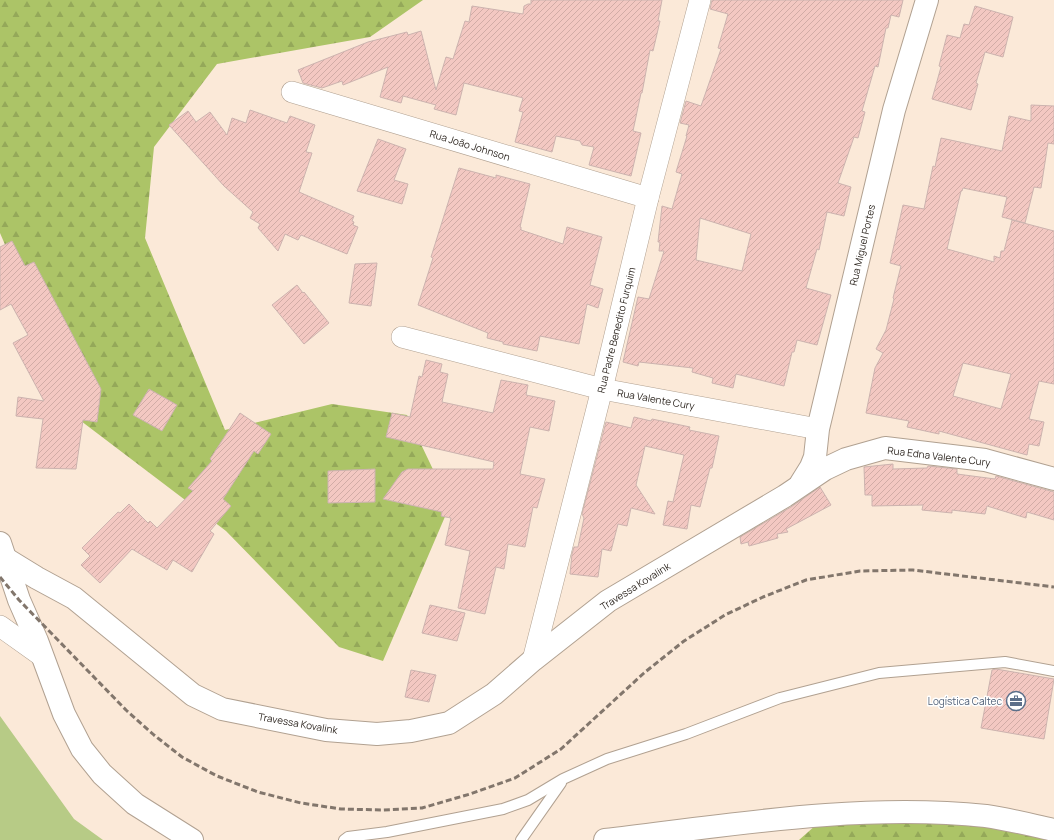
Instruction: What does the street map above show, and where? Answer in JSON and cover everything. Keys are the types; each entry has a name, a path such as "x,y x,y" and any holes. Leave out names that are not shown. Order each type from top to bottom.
{"street":[{"name":"Rua Padre Benedito Furquim","path":"533,660 602,389 648,198 700,0"},
{"name":"Rua Miguel Portes","path":"791,492 813,462 818,429 894,110 927,0"},
{"name":"Rua João Johnson","path":"292,92 648,198"},
{"name":"Rua Valente Cury","path":"402,337 602,389 818,429"},
{"path":"818,429 820,443 827,454 846,459"},
{"name":"Rua Edna Valente Cury","path":"791,492 825,469 846,459 885,448 985,460 1054,479"},
{"name":"Travessa Kovalink","path":"3,551 37,578 74,598 193,695 222,709 326,730 384,733 411,732 449,723 494,694 533,660 608,601 791,492"},
{"path":"3,551 19,600 64,714 82,749 102,774 134,804 192,840"},
{"path":"0,626 42,656"},
{"path":"606,840 746,823 842,814 930,812 987,816 1054,830"}],"lane":[{"path":"344,840 348,837 387,832 503,809 528,800 564,779 607,758 686,734 780,698 880,673 1005,662 1054,671"},
{"path":"521,840 564,779"}],"green space":[{"path":"0,0 423,0 370,37 217,64 154,147 145,238 225,430 332,404 407,415 450,505 383,661 339,647 226,531 81,421 0,233"},
{"path":"0,716 74,819 103,840 0,840"},
{"path":"934,815 1054,840 799,840 825,817"}],"building":[{"path":"531,0 662,0 658,21 660,21 653,51 650,50 633,131 641,133 631,176 589,165 594,147 582,145 580,141 556,136 552,152 515,142 523,112 519,111 523,98 464,83 456,115 434,109 436,105 403,96 401,103 380,97 388,67 343,85 342,81 322,88 303,83 298,70 368,42 407,32 408,35 421,31 436,90 446,57 453,59 465,21 469,22 472,6 523,14 524,6 531,4"},
{"path":"712,0 903,0 899,17 891,15 888,28 886,28 878,67 875,66 862,111 865,112 858,138 854,137 838,183 851,187 844,216 827,212 819,250 817,249 806,288 831,295 817,345 797,340 794,352 792,352 784,386 736,374 733,388 712,383 713,378 692,372 693,368 639,362 638,366 623,362 638,297 649,299 664,251 659,251 660,242 658,242 662,206 672,209 682,174 676,172 689,125 680,123 686,101 701,106 721,49 718,48 728,14 710,9","holes":["700,218 751,234 742,271 696,260"]},
{"path":"975,6 1013,17 1003,57 985,52 976,83 978,84 971,110 932,99 941,67 939,66 947,35 960,38 964,24 969,25"},
{"path":"1031,105 1054,106 1054,144 1048,143 1041,188 1034,187 1025,223 1002,217 1007,197 963,188 947,249 994,262 994,256 1000,258 1001,251 1004,251 1012,220 1054,231 1054,384 1039,381 1029,419 1044,422 1039,446 1029,444 1027,455 939,431 939,434 907,427 909,421 866,413 875,368 883,353 876,349 886,330 901,266 890,263 903,205 924,209 933,166 935,167 941,138 1002,151 1009,116 1031,121","holes":["963,363 1011,374 1001,409 953,396"]},
{"path":"250,110 287,123 290,116 315,125 306,152 312,153 299,192 354,216 352,221 354,222 353,225 358,227 347,254 301,235 298,240 285,234 278,251 258,228 260,224 250,218 253,212 224,186 169,125 188,111 196,122 210,112 227,135 232,118 246,123"},
{"path":"378,139 406,149 394,180 408,184 402,204 357,191"},
{"path":"459,168 496,178 496,175 530,184 520,227 521,230 563,244 567,227 602,237 590,285 603,289 598,308 587,304 579,344 540,336 537,351 503,344 503,342 487,338 488,333 418,305 433,258 431,257"},
{"path":"12,241 25,266 34,262 101,389 97,422 83,420 76,469 36,468 43,419 16,416 18,397 44,401 13,343 28,335 11,304 0,310 0,247"},
{"path":"377,263 371,306 349,303 355,264"},
{"path":"297,285 329,323 304,344 272,305"},
{"path":"426,360 442,364 440,372 448,374 442,402 493,413 501,380 528,385 526,395 555,401 549,431 530,427 520,474 545,479 537,508 533,507 525,547 508,544 504,569 496,567 485,614 458,608 470,551 445,545 451,518 441,516 442,512 383,499 402,472 408,469 493,469 494,462 386,437 392,413 410,417 419,376 422,377"},
{"path":"149,389 177,405 162,431 133,415"},
{"path":"240,413 271,434 258,454 254,451 223,499 231,506 210,531 214,534 192,572 173,560 167,570 132,549 100,583 81,565 90,556 82,548 118,512 120,513 129,504 148,523 150,521 157,528 193,491 188,488 212,461 210,459"},
{"path":"634,417 690,427 689,430 719,436 712,468 710,468 700,507 691,505 687,529 663,525 668,501 673,502 684,455 645,446 636,485 655,514 631,508 627,526 618,524 611,551 602,549 598,577 570,574 572,554 574,547 578,547 584,518 582,514 606,422 631,428"},
{"path":"893,464 893,469 927,468 928,466 957,469 957,474 995,479 996,476 1054,492 1054,520 1027,512 1026,518 987,506 985,514 952,510 952,513 922,510 923,505 872,506 872,495 865,495 864,467"},
{"path":"375,469 375,502 328,503 328,471"},
{"path":"820,487 831,505 786,529 788,532 777,534 778,538 749,546 748,542 741,544 740,537 791,507"},
{"path":"430,605 465,613 457,641 422,633"},
{"path":"996,669 1054,679 1044,739 981,728 992,670"},
{"path":"411,670 436,675 429,702 405,697"}],"railway":[{"path":"0,577 19,600 126,710 182,757 217,776 258,792 301,803 341,809 383,810 422,808 470,794 515,778 561,749 644,673 684,641 725,615 763,597 806,580 860,571 913,570 1054,587"}],"place":[{"name":"Logística Caltec","path":"1016,701"}]}
